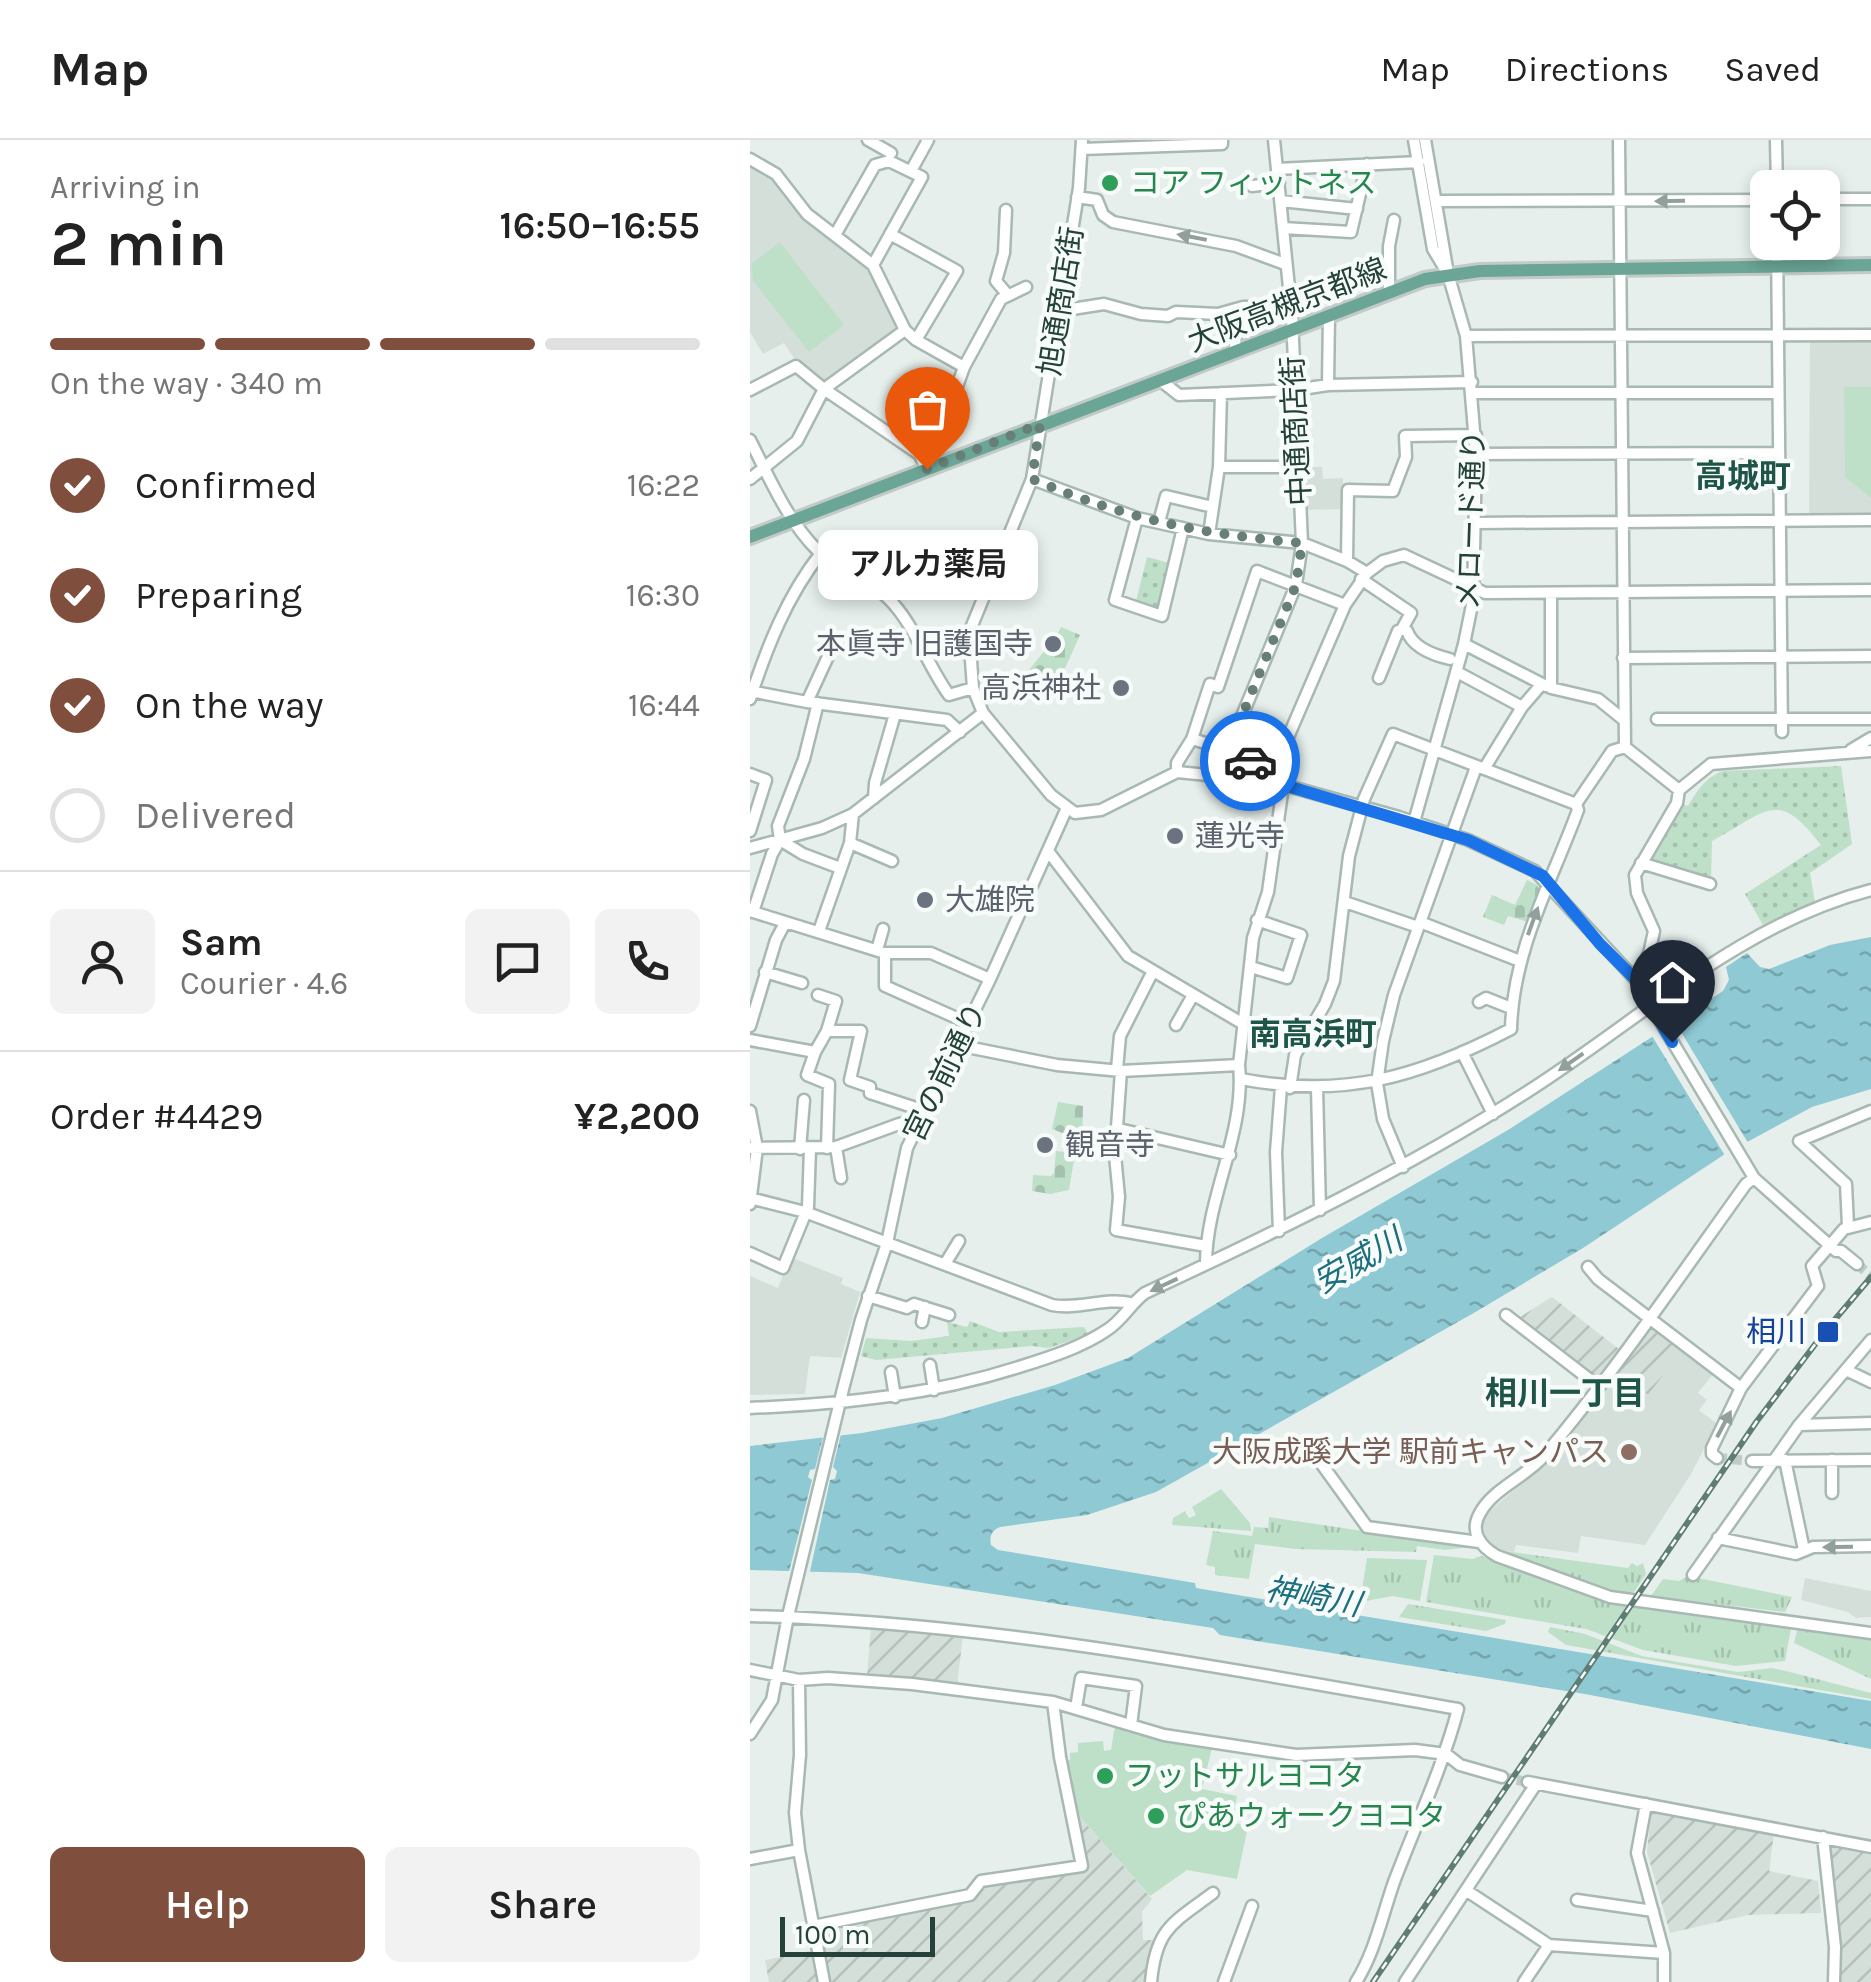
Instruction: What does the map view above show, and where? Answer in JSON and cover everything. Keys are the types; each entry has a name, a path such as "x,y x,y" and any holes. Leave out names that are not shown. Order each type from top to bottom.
{"main road":[{"name":"大阪高槻京都線","path":"750,537 1389,292 1448,274 1871,265"}],"street":[{"path":"868,140 922,177 873,265"},
{"path":"835,234 876,165 890,157 899,140"},
{"path":"911,171 928,140"},
{"path":"1082,144 1222,144 1222,140"},
{"name":"中通商店街","path":"1228,750 1296,585 1302,543 1291,306 1274,140"},
{"name":"メロード通り","path":"1414,140 1433,248 1448,274"},
{"name":"メロード通り","path":"1414,822 1464,644 1474,589 1476,523 1476,435 1466,336 1448,274 1425,140"},
{"path":"1620,140 1625,747 1679,790"},
{"path":"1776,140 1777,170"},
{"name":"旭通商店街","path":"1066,810 983,714 973,688 969,633 1032,479 1077,198 1082,144"},
{"path":"750,159 776,174 807,214 873,265 905,330 964,368"},
{"path":"1278,169 1419,162"},
{"path":"1283,228 1351,232 1367,164"},
{"path":"1252,186 1280,183"},
{"path":"1077,198 1097,200 1103,215 1113,222 1236,246 1285,264"},
{"path":"1840,199 1871,199"},
{"path":"1436,201 1750,200"},
{"path":"1281,201 1357,209"},
{"path":"1006,210 1004,253 996,281 1007,294"},
{"path":"1389,292 1394,220"},
{"path":"890,234 957,272 916,340"},
{"path":"1778,260 1782,732"},
{"path":"920,454 955,392 993,310 1007,294 1026,286"},
{"path":"1060,306 1072,309 1104,304 1141,314 1168,316 1176,312 1218,314 1236,309 1291,306"},
{"path":"1235,352 1236,309"},
{"path":"1328,385 1329,315"},
{"path":"750,478 797,441 824,389 905,330"},
{"path":"1466,336 1871,335"},
{"path":"750,390 796,366 920,454 927,469"},
{"path":"1160,380 1179,394 1295,390 1328,385 1622,395 1778,394"},
{"path":"1209,534 1219,467 1220,394"},
{"path":"1347,561 1348,490 1393,491 1406,457 1405,436 1476,435"},
{"path":"750,440 792,522 821,553 887,597 899,610 926,662 949,695 973,688"},
{"path":"1476,454 1778,452"},
{"path":"1219,467 1298,467"},
{"path":"1032,479 1137,518 1209,534 1302,543 1347,561 1411,612 1398,630 1379,678"},
{"path":"1159,522 1166,496 1214,507"},
{"path":"1137,518 1114,600 1162,616 1183,528"},
{"path":"1476,523 1871,520"},
{"path":"821,553 790,600 766,650 751,694 947,720 960,732"},
{"path":"1206,1264 1206,1246 1230,1155 1257,920 1268,892 1282,793 1275,777 1344,605 1364,576 1383,560 1404,554 1485,592 1871,590"},
{"path":"887,597 897,565"},
{"path":"1177,772 1177,763 1192,739 1210,684 1218,687 1257,571 1344,605"},
{"path":"1403,1167 1383,1119 1377,1083 1394,995 1480,768 1522,707 1546,686 1551,594"},
{"path":"1402,628 1411,640 1436,656 1450,658"},
{"path":"1464,644 1546,686 1598,699 1624,720"},
{"path":"831,650 813,703 804,758 778,826 780,840 752,912 881,952 930,953 990,979"},
{"path":"1623,658 1871,656"},
{"path":"1456,672 1522,707"},
{"path":"874,798 895,714"},
{"path":"750,774 766,780 750,831 756,846 853,814 983,714"},
{"path":"1657,719 1871,719"},
{"path":"1278,1230 1276,1152 1285,1088 1294,1055 1325,1004 1334,980 1349,856 1362,806 1392,734 1576,804"},
{"path":"1846,753 1871,738"},
{"path":"1192,739 1228,750 1275,777 1452,835 1535,871 1635,979 1754,1178 1830,1246 1857,1264"},
{"path":"1576,804 1612,751 1625,747"},
{"path":"1635,979 1649,954 1654,931 1634,884 1678,803 1679,790 1711,764 1871,750"},
{"path":"1066,810 1082,814 1101,810 1177,772 1275,777"},
{"path":"1241,1079 1285,1088 1377,1083 1462,1052 1511,1029 1520,961 1578,810 1576,804"},
{"name":"宮の前通り","path":"788,1613 839,1405 886,1243 907,1148 990,979 1066,810"},
{"path":"819,931 850,843 853,814"},
{"path":"780,840 802,854 840,868"},
{"path":"850,843 892,861"},
{"path":"1048,851 1128,956 1244,1024"},
{"path":"1642,863 1710,884"},
{"path":"750,1111 754,1148 751,1200 806,1212 1052,1305 1119,1300 1131,1303 1403,1167 1493,1114 1746,941 1824,905 1871,890"},
{"path":"1345,902 1520,961"},
{"path":"1251,967 1287,978 1301,935 1257,920"},
{"path":"750,1026 759,978 785,923"},
{"path":"883,929 885,986 968,1024"},
{"path":"1153,971 1120,1036 1119,1128 1114,1155 1116,1230 1206,1246"},
{"path":"759,978 802,984"},
{"path":"1176,1025 1193,994"},
{"path":"818,995 836,1001 807,1075 829,1084 831,1148 841,1178"},
{"path":"1479,1002 1486,998 1512,1008"},
{"path":"827,1031 861,1032 850,1080 870,1086 870,1093 925,1111"},
{"path":"750,1040 814,1052"},
{"path":"957,1044 1057,1065 1119,1070 1239,1065"},
{"path":"1462,1052 1493,1114"},
{"path":"1317,1088 1320,1210"},
{"path":"750,1253 783,1268 806,1212 804,1100"},
{"path":"1848,1226 1846,1184 1800,1141 1871,1111"},
{"path":"754,1148 831,1148 899,1124 919,1124"},
{"path":"1119,1128 1230,1155"},
{"path":"1479,1542 1475,1526 1482,1510 1540,1460 1754,1178"},
{"path":"1717,1458 1712,1448 1741,1388 1818,1286 1812,1266 1848,1226 1871,1222"},
{"path":"945,1264 958,1241"},
{"path":"1588,1267 1598,1279 1741,1388"},
{"path":"868,1296 908,1308 914,1304 949,1314"},
{"path":"750,1408 839,1405 934,1390 1057,1354 1107,1330 1127,1314 1131,1303"},
{"path":"922,1322 925,1307"},
{"path":"1506,1315 1598,1386"},
{"path":"1693,1575 1799,1424 1871,1340"},
{"path":"930,1365 934,1390"},
{"path":"1846,1370 1871,1382"},
{"path":"891,1372 895,1397"},
{"path":"1799,1424 1871,1424"},
{"path":"1292,1454 1308,1445 1367,1527 1479,1542 1498,1556 1597,1594 1871,1633"},
{"path":"1785,1460 1804,1550"},
{"path":"1832,1460 1832,1493"},
{"path":"1752,1461 1871,1460"},
{"path":"1718,1538 1796,1554 1804,1550 1871,1546"},
{"path":"750,1734 772,1700 788,1613"},
{"path":"750,1616 788,1613 1066,1644 1458,1709 1446,1754 1394,1882 1368,1964 1356,1982"},
{"path":"750,1670 798,1680 828,1678 912,1684 1053,1702 1164,1735 1296,1755 1415,1750 1446,1754 1460,1766 1502,1777"},
{"path":"1076,1708 1081,1678 1136,1686 1131,1725"},
{"path":"798,1680 800,1755 795,1813 824,1982"},
{"path":"813,1926 970,1895 980,1881 1082,1866 1053,1702"},
{"path":"1408,1981 1532,1783 1871,1848"},
{"path":"1646,1804 1637,1853 1664,1954 1664,1982"},
{"path":"1823,1838 1835,1947 1834,1982"},
{"path":"750,1859 799,1850"},
{"path":"1467,1890 1550,1945 1664,1954"},
{"path":"1163,1982 1151,1981 1154,1954 1166,1928 1214,1894"},
{"path":"1577,1900 1653,1911"},
{"path":"1224,1982 1252,1906"},
{"path":"1524,1982 1550,1945"}],"shaded area":[{"path":"750,162 774,176 806,216 868,263 902,328 826,384 797,363 784,343 763,354 750,332"},
{"path":"1810,338 1871,338 1871,516 1809,516"},
{"path":"1302,467 1322,467 1323,479 1343,478 1344,509 1303,510"},
{"path":"790,1257 843,1278 841,1284 860,1292 841,1358 810,1356 805,1394 750,1395 750,1276 778,1288"},
{"path":"1552,1297 1619,1349 1598,1376 1592,1377 1517,1319"},
{"path":"1654,1329 1682,1350 1648,1395 1616,1371 1648,1330"},
{"name":"大阪成蹊大学 駅前キャンパス","path":"1682,1350 1713,1374 1698,1393 1707,1400 1699,1410 1717,1424 1691,1474 1645,1545 1581,1536 1578,1553 1516,1545 1514,1552 1487,1542 1482,1522 1487,1513 1546,1463 1616,1371 1647,1395"},
{"path":"1805,1578 1871,1591 1871,1617 1856,1618 1848,1612 1801,1600"},
{"path":"871,1626 963,1636 957,1685 867,1676"},
{"path":"1657,1809 1774,1833 1769,1871 1818,1881 1821,1913 1748,1915 1670,1933 1647,1852 1651,1813"},
{"path":"1074,1810 1152,1899 1142,1912 1143,1940 1158,1940 1149,1982 829,1982 818,1932 825,1927 970,1900 983,1884 1084,1871 1087,1866"},
{"path":"1834,1843 1871,1852 1871,1982 1839,1982 1840,1944 1829,1847"},
{"path":"814,1950 821,1982 769,1982 765,1960"}],"green space":[{"path":"780,242 844,325 809,352 753,281 751,264"},
{"path":"1844,387 1871,387 1871,498 1845,477"},
{"path":"1147,557 1173,564 1160,612 1135,605"},
{"path":"1061,627 1080,635 1057,686 1029,670 1045,650 1049,652"},
{"path":"1841,766 1852,844 1810,873 1815,902 1763,925 1745,894 1821,845 1806,827 1781,811 1759,814 1712,841 1711,878 1651,864 1649,859 1681,804 1688,806 1702,785 1716,774"},
{"path":"1527,880 1540,891 1528,922 1508,916 1504,925 1483,917 1492,895 1515,905"},
{"path":"1058,1102 1083,1106 1082,1151 1075,1154 1069,1190 1050,1194 1032,1191 1033,1175 1054,1173 1056,1151 1073,1153 1075,1138 1052,1129"},
{"path":"970,1321 999,1332 1084,1327 1089,1335 1048,1348 1032,1346 876,1360 861,1356 866,1338 911,1341 949,1336 947,1322 967,1327"},
{"path":"1221,1489 1250,1523 1251,1531 1172,1525 1173,1518 1185,1511 1189,1518 1196,1515 1192,1507"},
{"path":"1269,1517 1470,1547 1445,1550 1417,1546 1416,1552 1255,1544 1249,1579 1215,1575 1215,1567 1206,1565 1213,1531 1252,1536 1254,1527 1268,1528"},
{"path":"1504,1551 1628,1568 1632,1563 1643,1563 1646,1574 1632,1595 1610,1592"},
{"path":"1434,1555 1473,1559 1481,1556 1608,1603 1786,1624 1791,1629 1785,1661 1736,1666 1643,1650 1586,1629 1426,1602"},
{"path":"1367,1558 1427,1560 1420,1601 1393,1596 1360,1602"},
{"path":"1688,1576 1792,1597 1785,1612 1651,1596 1663,1579 1679,1581"},
{"path":"1408,1604 1506,1620 1505,1624 1486,1631 1399,1617"},
{"path":"1798,1626 1871,1639 1871,1679 1794,1643"},
{"path":"1550,1627 1585,1634 1642,1656 1738,1672 1772,1668 1786,1671 1871,1693 1871,1699 1566,1645 1548,1632"},
{"name":"ぴあウォークヨコタ","path":"1115,1725 1160,1740 1212,1748 1202,1789 1237,1796 1232,1822 1248,1826 1237,1879 1187,1870 1150,1896 1074,1810 1064,1761 1070,1760 1070,1753 1078,1752 1078,1743 1103,1741 1104,1751 1111,1750"}],"water":[{"name":"安威川","path":"1871,937 1871,1089 1812,1107 1725,1154 1583,1248 1472,1314 1156,1492 1087,1515 1000,1527 990,1539 998,1550 1195,1583 1196,1588 1871,1701 1871,1749 1585,1694 1220,1635 1213,1628 858,1573 750,1570 750,1446 862,1433 942,1418 1055,1385 1128,1358 1322,1238 1508,1130 1723,991 1729,980 1726,967 1747,953 1760,967 1769,969 1830,945"}],"pier":[{"path":"1672,1017 1750,1146 1727,1159 1649,1031"},
{"path":"842,1430 833,1467 837,1471 835,1479 830,1480 809,1576 788,1576 812,1480 808,1477 810,1470 815,1469 824,1433"}],"tunnel":[{"path":"1857,1264 1871,1276"},
{"path":"1717,1458 1752,1461"},
{"path":"1502,1777 1528,1782"}],"railway":[{"path":"1373,1982 1757,1421 1871,1277"}],"way so far":[{"path":"927,469 1040,424 1032,479 1137,518 1209,534 1302,543 1296,585 1228,750 1250,761"}],"place":[{"name":"コア フィットネス","path":"1110,183"},
{"name":"アルカ薬局","path":"927,469"},
{"name":"本眞寺 旧護国寺","path":"1053,644"},
{"name":"高浜神社","path":"1121,688"},
{"name":"蓮光寺","path":"1175,836"},
{"name":"大雄院","path":"925,900"},
{"name":"観音寺","path":"1045,1145"},
{"name":"相川","path":"1828,1332"},
{"name":"大阪成蹊大学 駅前キャンパス","path":"1629,1452"},
{"name":"フットサルヨコタ","path":"1105,1776"},
{"name":"ぴあウォークヨコタ","path":"1156,1816"}],"district":[{"name":"高城町","path":"1743,476"},
{"name":"南高浜町","path":"1313,1034"},
{"name":"相川一丁目","path":"1565,1393"}],"route":[{"path":"1250,761 1273,772 1277,783 1468,840 1543,876 1635,979 1672,1042"}],"water label":[{"name":"神崎川","path":"1313,1597"}]}
